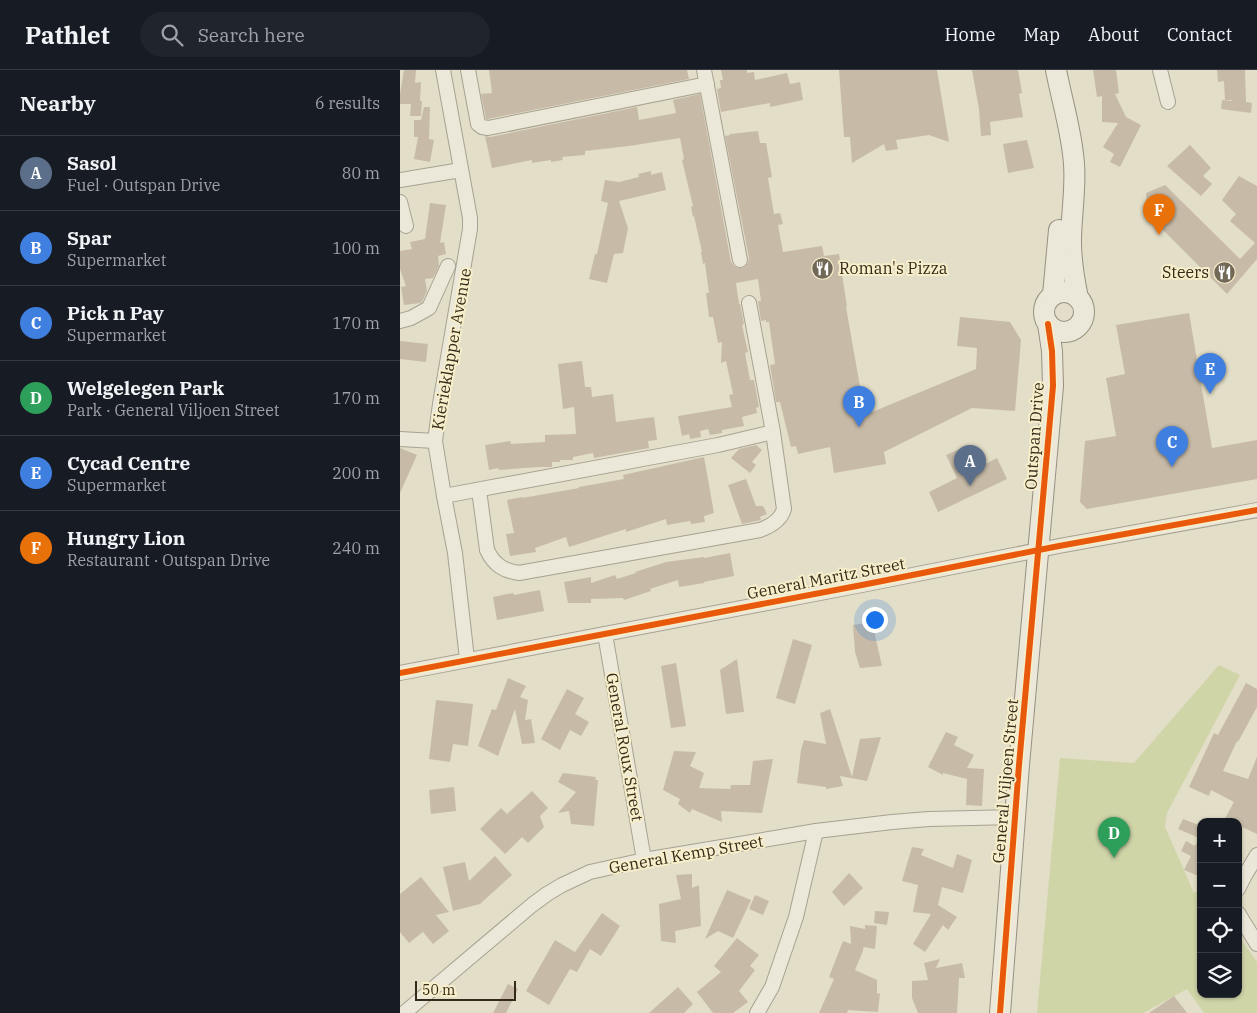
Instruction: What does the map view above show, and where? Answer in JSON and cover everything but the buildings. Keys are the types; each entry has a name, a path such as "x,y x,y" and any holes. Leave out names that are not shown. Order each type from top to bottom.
{"street":[{"name":"Kierieklapper Avenue","path":"443,70 470,218 470,229 440,404 436,441 455,553 467,659"},
{"path":"468,70 478,124 488,128 707,84"},
{"path":"704,70 740,260"},
{"path":"1046,70 1062,167 1053,295"},
{"path":"1056,70 1072,146 1074,197 1071,251 1073,276 1078,298 1084,312 1078,326 1070,331 1056,330 1048,324 1044,310 1046,303 1053,295 1063,292 1078,298"},
{"path":"1160,70 1168,102"},
{"path":"400,180 461,170"},
{"path":"400,202 406,226"},
{"path":"400,321 411,318 429,308 448,266"},
{"path":"480,490 487,550 496,564 512,572 520,573 767,528 781,516 784,508 773,432 749,303"},
{"name":"Outspan Drive","path":"1038,550 1053,380 1052,351 1048,324"},
{"name":"Outspan Drive","path":"1053,380 1070,331"},
{"path":"444,496 718,445 773,432"},
{"path":"400,438 436,441"},
{"name":"General Maritz Street","path":"400,673 1038,550 1257,510"},
{"name":"General Viljoen Street","path":"1000,1013 1038,550"},
{"name":"General Roux Street","path":"605,634 644,860"},
{"name":"General Kemp Street","path":"404,1013 458,966 547,894 590,872 644,860 816,831 920,820 1016,817"},
{"path":"757,1013 772,987 793,926 816,831"},
{"path":"1242,882 1257,855"},
{"path":"1242,920 1257,944"}],"green space":[{"path":"1219,665 1240,675 1167,813 1165,827 1194,893 1197,891 1197,998 1242,998 1242,941 1257,962 1257,1013 1204,1013 1187,989 1143,1013 1037,1013 1060,758 1134,763"}],"cycle path":[{"path":"1000,1013 1019,765 1053,386 1052,351 1048,324"},
{"path":"400,673 1059,546 1257,510"}],"place":[{"name":"Hungry Lion","path":"1159,235"},
{"name":"Roman's Pizza","path":"823,268"},
{"name":"Steers","path":"1225,272"},
{"name":"Cycad Centre","path":"1210,394"},
{"name":"Spar","path":"859,427"},
{"name":"Pick n Pay","path":"1172,467"},
{"name":"Sasol","path":"970,486"},
{"name":"Welgelegen Park","path":"1114,858"}]}
